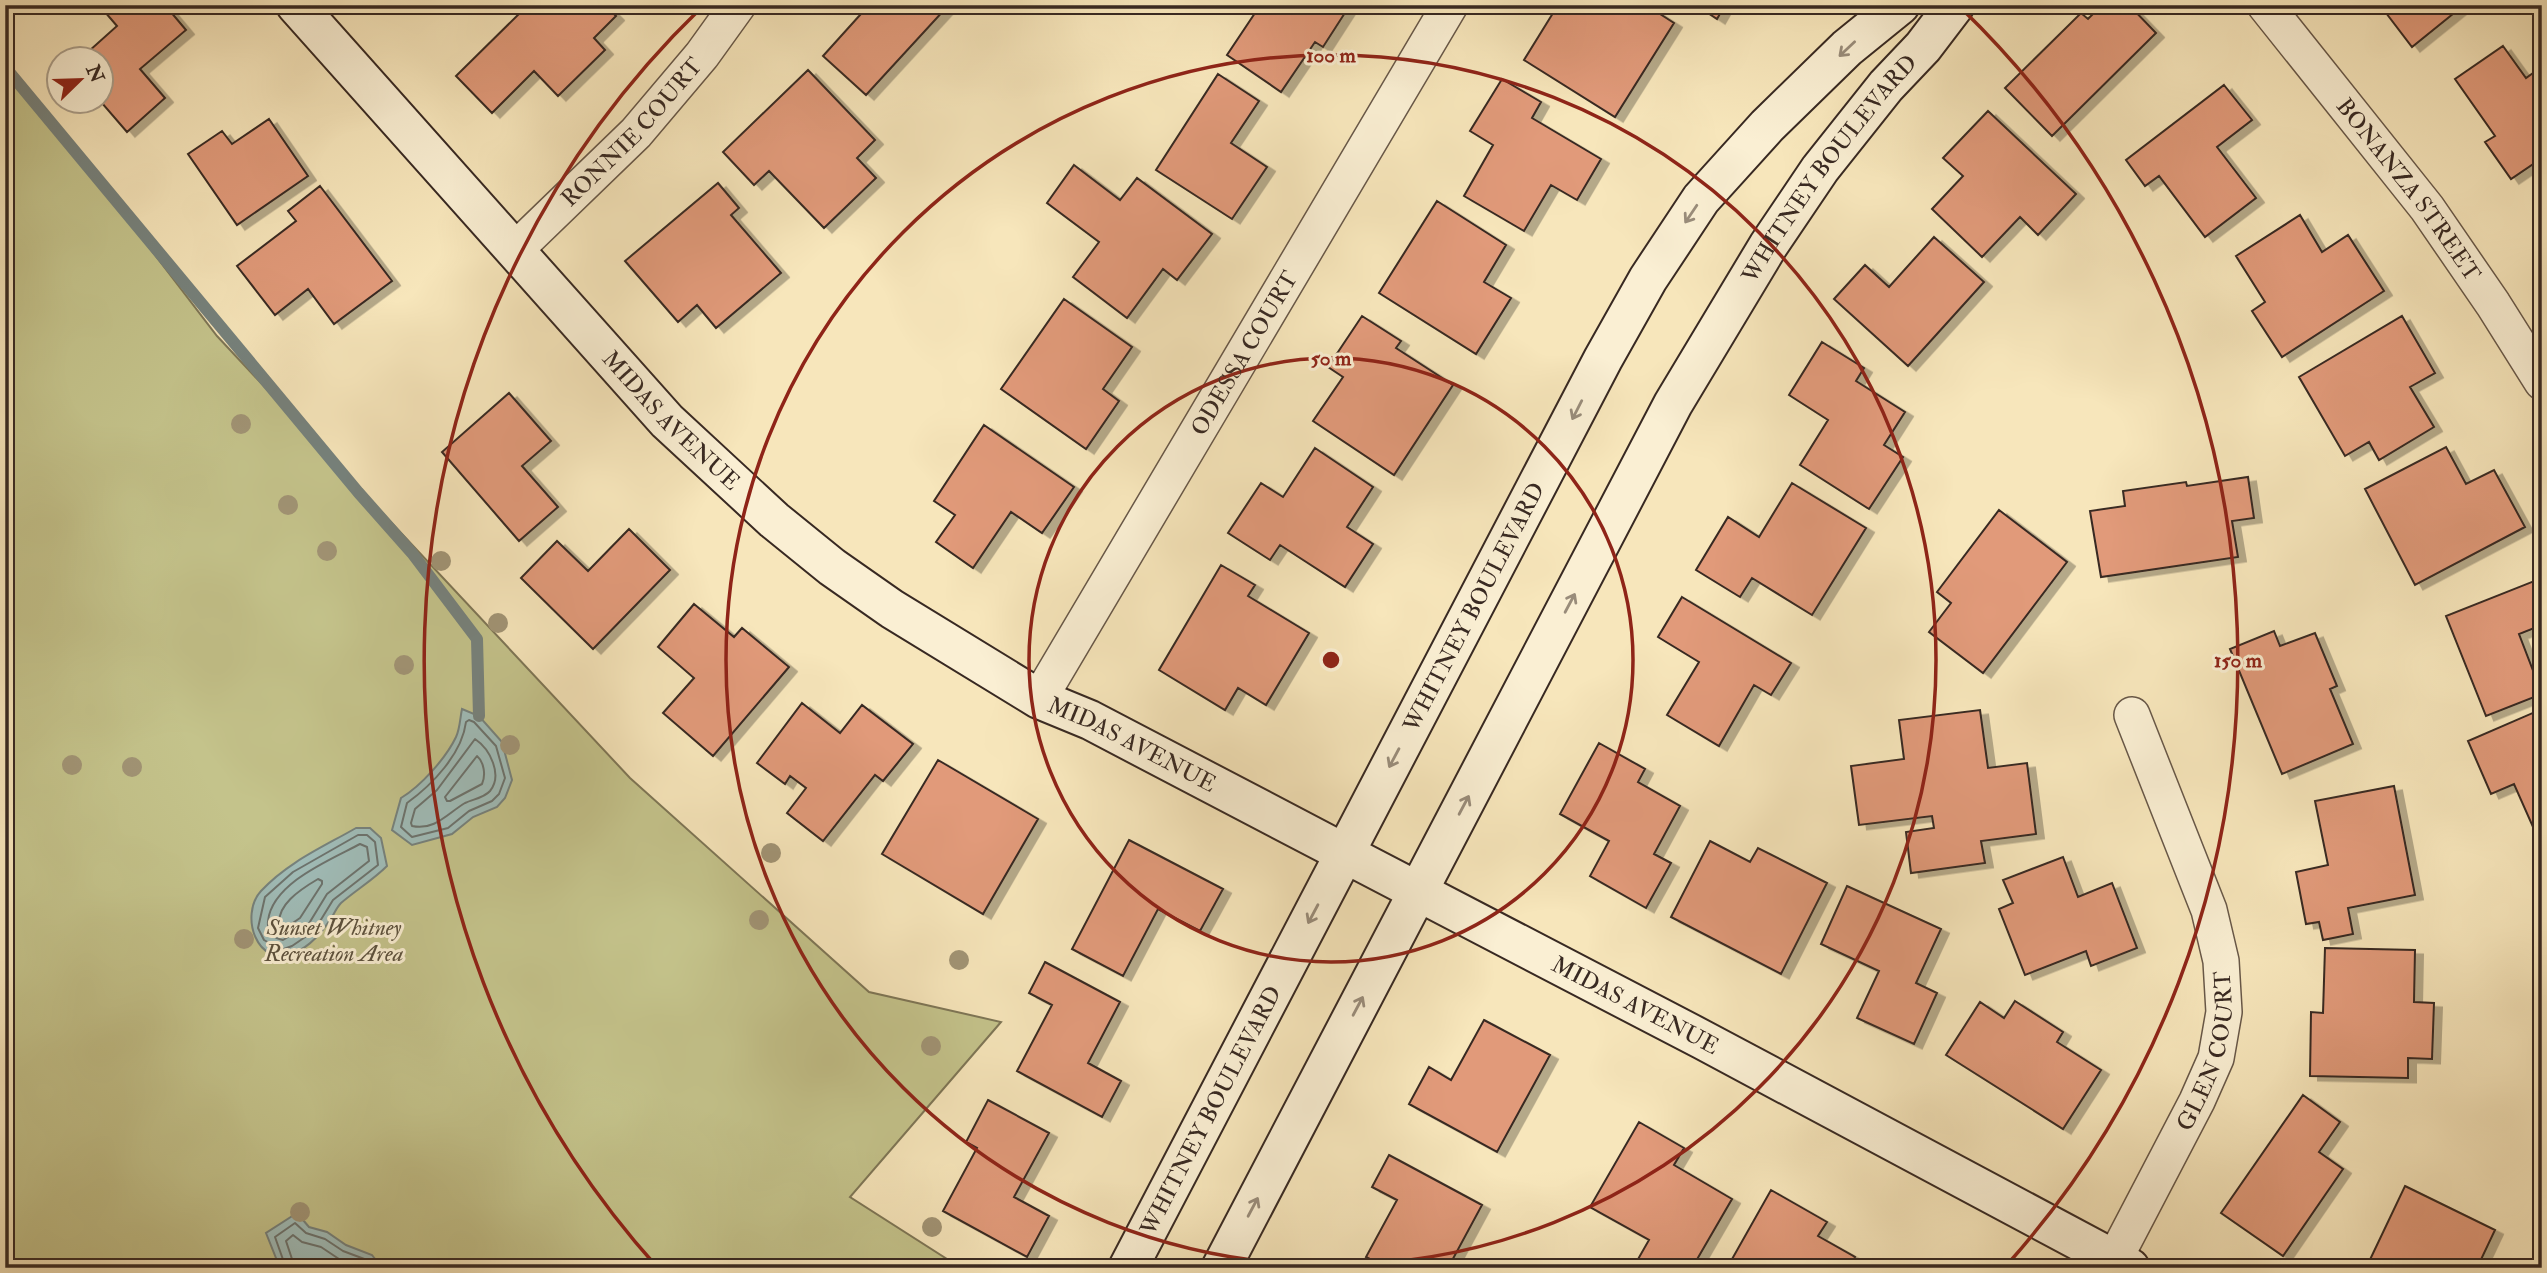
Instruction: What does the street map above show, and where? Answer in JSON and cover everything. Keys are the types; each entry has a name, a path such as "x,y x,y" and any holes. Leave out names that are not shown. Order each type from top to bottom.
{"street":[{"name":"MIDAS AVENUE","path":"296,5 667,421 774,520 832,567 892,609 1039,699 1090,720 1703,1040 2122,1264"},
{"name":"RONNIE COURT","path":"515,250 636,133 702,55 738,5"},
{"name":"ODESSA COURT","path":"1039,699 1450,5"},
{"name":"WHITNEY BOULEVARD","path":"1128,1268 1603,359 1648,279 1701,200 1767,126 1847,48 1900,5"},
{"name":"WHITNEY BOULEVARD","path":"1221,1268 1674,404 1768,246 1820,169 1955,5"},
{"name":"BONANZA STREET","path":"2265,5 2427,208 2493,304 2542,382"},
{"name":"GLEN COURT","path":"2122,1264 2216,1058 2224,1012 2221,961 2209,910 2132,715"}],"green space":[{"name":"Sunset Whitney Recreation Area","path":"5,59 217,336 630,778 869,992 1001,1022 850,1197 961,1268 5,1268"}],"water":[{"path":"462,709 479,716 502,742 512,780 505,798 497,807 473,817 452,834 412,845 392,830 401,798 425,779 446,754 457,734"},
{"path":"356,828 370,828 381,838 387,866 341,903 328,923 306,947 281,956 261,947 255,937 252,913 261,891 294,863"},
{"path":"297,1213 309,1227 327,1232 346,1245 372,1255 382,1268 280,1268 266,1233"}],"building":[{"path":"113,5 165,5 186,30 140,69 165,98 127,132 113,116 116,116 116,46 95,46 117,26 105,12"},
{"path":"528,5 605,5 616,16 594,38 605,50 558,96 534,71 492,113 456,76"},
{"path":"849,5 943,5 946,8 866,95 823,56 860,15"},
{"path":"1250,5 1350,5 1323,47 1315,42 1281,92 1227,55 1257,10"},
{"path":"1558,5 1646,5 1674,23 1615,117 1524,60"},
{"path":"1696,5 1725,5 1717,19"},
{"path":"2102,5 2129,5 2156,33 2052,136 2005,88 2081,13 2088,19"},
{"path":"2380,5 2464,5 2412,47"},
{"path":"2503,46 2526,78 2540,68 2542,70 2542,158 2511,179 2485,142 2495,136 2455,79"},
{"path":"808,70 875,140 857,158 876,178 824,228 769,171 754,185 723,152"},
{"path":"1218,74 1259,101 1231,143 1267,167 1232,219 1156,170"},
{"path":"1502,79 1541,102 1532,118 1601,159 1577,200 1551,185 1524,231 1464,196 1493,145 1470,131"},
{"path":"2224,85 2252,120 2217,147 2256,198 2205,237 2159,176 2145,186 2126,160"},
{"path":"1988,111 2076,194 2038,235 2020,217 1982,257 1932,209 1963,176 1943,158"},
{"path":"269,119 308,176 237,225 188,154 222,131 232,144"},
{"path":"1074,165 1120,200 1137,178 1212,234 1177,280 1163,269 1127,318 1073,277 1099,242 1047,203"},
{"path":"718,183 739,208 731,215 781,273 716,328 697,305 678,322 625,261"},
{"path":"320,186 392,281 334,324 308,289 275,315 237,266 296,221 288,211"},
{"path":"1437,201 1506,245 1484,282 1511,298 1476,354 1379,293"},
{"path":"2300,215 2322,252 2348,235 2384,291 2282,357 2252,311 2265,302 2236,256"},
{"path":"1934,237 1984,282 1908,366 1834,299 1865,265 1889,287"},
{"path":"1064,299 1132,347 1103,389 1119,401 1086,449 1001,389"},
{"path":"1362,316 1401,341 1396,348 1453,385 1394,475 1313,421 1343,377 1328,367"},
{"path":"2402,316 2435,373 2410,387 2434,427 2379,460 2369,442 2345,456 2299,377"},
{"path":"1822,342 1864,368 1856,381 1905,412 1884,445 1903,457 1869,509 1800,465 1828,420 1789,395"},
{"path":"509,393 551,441 522,466 558,507 519,541 442,452"},
{"path":"984,425 1074,487 1042,533 1011,512 973,568 936,542 955,515 934,501"},
{"path":"2446,447 2466,484 2494,470 2525,527 2415,585 2365,489"},
{"path":"1315,448 1373,487 1347,527 1373,544 1345,587 1280,545 1270,560 1228,533 1261,483 1283,497"},
{"path":"2248,477 2254,518 2232,521 2238,557 2101,577 2090,511 2125,506 2123,491 2186,482 2187,486"},
{"path":"1792,483 1866,528 1812,615 1752,578 1740,597 1696,570 1728,517 1759,537"},
{"path":"1999,510 2067,562 1983,673 1929,632 1951,603 1937,592"},
{"path":"629,529 670,570 593,649 521,578 557,541 588,571"},
{"path":"1221,565 1255,585 1248,596 1309,633 1266,705 1238,688 1225,710 1159,670"},
{"path":"2542,578 2542,625 2519,634 2542,694 2486,716 2446,616"},
{"path":"1682,597 1791,663 1771,695 1754,685 1719,746 1667,715 1699,662 1658,637"},
{"path":"694,604 734,637 742,628 789,667 713,756 663,713 694,678 658,647"},
{"path":"2274,631 2280,646 2315,633 2337,686 2330,689 2353,744 2282,774 2230,649"},
{"path":"802,703 840,733 862,705 913,744 883,781 875,775 823,841 787,813 806,788 790,776 785,784 757,763"},
{"path":"2542,709 2542,823 2533,827 2514,784 2491,794 2468,741"},
{"path":"1980,710 1988,768 2027,763 2036,834 1981,841 1985,863 1911,873 1906,832 1934,828 1932,816 1859,825 1851,766 1904,759 1899,720"},
{"path":"1599,743 1645,769 1638,782 1680,806 1654,854 1671,863 1646,908 1590,876 1609,841 1560,814"},
{"path":"938,760 1038,819 983,914 882,854"},
{"path":"2394,786 2415,895 2348,908 2353,934 2323,940 2319,922 2306,924 2296,872 2328,865 2315,801"},
{"path":"1129,840 1223,889 1200,931 1158,909 1123,976 1072,949"},
{"path":"1710,841 1750,862 1758,848 1827,883 1781,974 1671,917"},
{"path":"2063,857 2078,897 2112,883 2137,948 2091,966 2086,951 2025,975 1999,909 2013,903 2003,880"},
{"path":"1847,886 1941,929 1916,983 1937,993 1914,1044 1857,1018 1879,971 1821,944"},
{"path":"2325,948 2415,950 2414,1002 2434,1003 2432,1059 2408,1058 2408,1078 2310,1076 2311,1012 2323,1013"},
{"path":"1045,962 1120,1002 1088,1063 1121,1081 1102,1117 1017,1071 1052,1005 1029,993"},
{"path":"2015,1001 2063,1032 2057,1042 2101,1070 2063,1129 1946,1055 1980,1002 2004,1018"},
{"path":"1484,1020 1550,1055 1497,1152 1409,1104 1429,1067 1451,1080"},
{"path":"2303,1095 2340,1122 2319,1152 2343,1169 2283,1256 2221,1213"},
{"path":"988,1100 1049,1133 1014,1197 1049,1216 1027,1257 943,1211 977,1148 966,1142"},
{"path":"1639,1122 1684,1148 1674,1165 1732,1199 1692,1268 1633,1268 1649,1240 1590,1207"},
{"path":"1389,1155 1482,1205 1448,1268 1387,1268 1366,1257 1397,1200 1372,1187"},
{"path":"2405,1186 2495,1230 2477,1268 2425,1268 2416,1264 2415,1268 2366,1268"},
{"path":"1771,1190 1827,1222 1818,1236 1855,1257 1849,1268 1727,1268"}],"waterway":[{"path":"5,67 358,492 412,553 477,639 479,716"}]}
